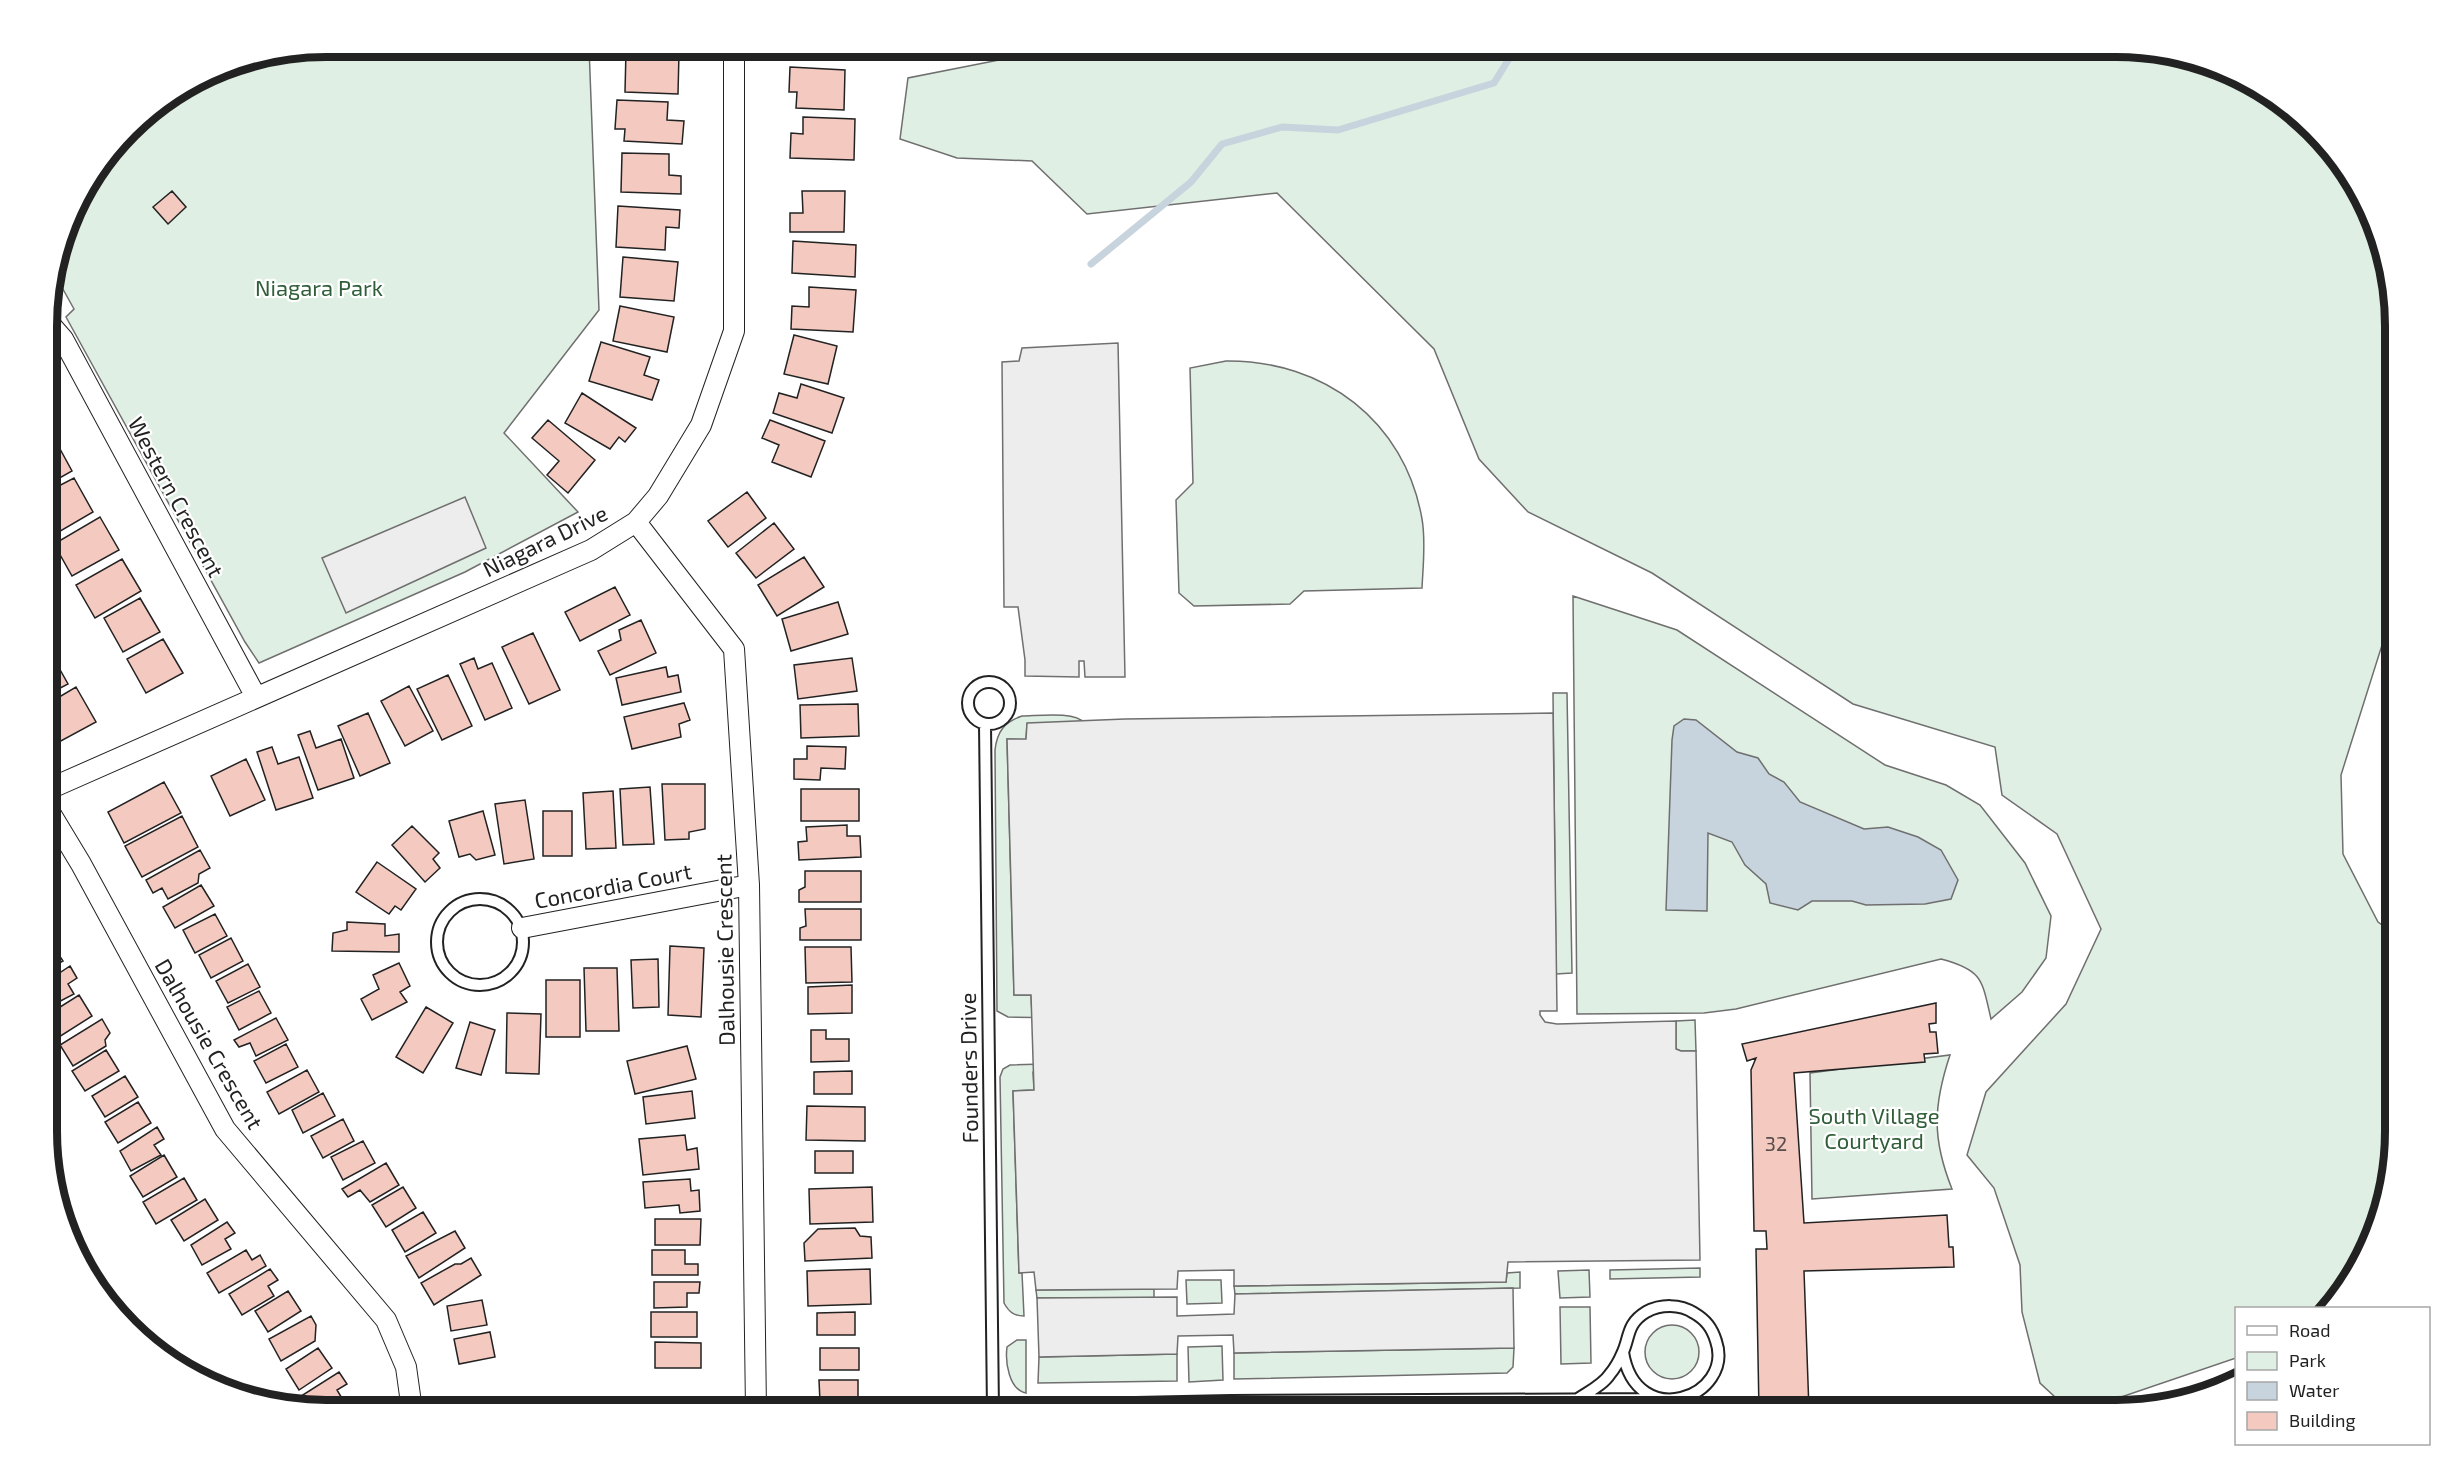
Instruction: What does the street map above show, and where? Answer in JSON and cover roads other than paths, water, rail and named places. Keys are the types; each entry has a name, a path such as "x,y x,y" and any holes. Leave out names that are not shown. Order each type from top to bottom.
{"street":[{"name":"Niagara Drive","path":"57,785 591,550 636,522 658,496 701,425 734,331 734,57"},
{"name":"Western Crescent","path":"57,332 63,339 256,697"},
{"name":"Dalhousie Crescent","path":"636,522 734,650 749,885 756,1400"},
{"name":"Dalhousie Crescent","path":"57,824 81,864 225,1129 386,1320 406,1367 411,1400"},
{"name":"Concordia Court","path":"522,928 749,885"}],"lane":[{"path":"994,682 1008,694 1010,705 1002,720 985,725 970,714 967,704 968,697 974,688 983,683 994,682"},
{"name":"Founders Drive","path":"985,725 993,1400"},
{"path":"476,899 490,900 504,906 515,916 522,928 524,942 521,956 510,973 492,984 479,985 453,976 443,965 438,952 437,937 441,923 450,911 462,903 476,899"},
{"path":"1416,1400 1674,1400 1689,1396 1702,1388 1712,1376 1717,1361 1718,1346 1713,1331 1703,1318 1690,1310 1675,1306 1660,1307 1645,1313 1634,1323 1626,1337 1623,1352 1609,1377 1577,1399"},
{"path":"1623,1352 1626,1368 1633,1382 1645,1392 1659,1399"}],"water":[{"path":"1684,719 1696,720 1737,752 1758,758 1769,774 1784,782 1800,802 1864,829 1888,827 1918,837 1941,850 1958,880 1951,899 1925,904 1866,905 1852,901 1812,901 1798,910 1770,903 1766,884 1745,865 1732,842 1708,833 1707,911 1666,910 1672,740 1674,726"}],"waterway":[{"path":"1091,264 1191,182 1222,144 1282,127 1338,130 1494,83 1510,57"}],"park label":[{"name":"Niagara Park","path":"319,288"},
{"name":"South Village Courtyard","path":"1874,1128"}]}
